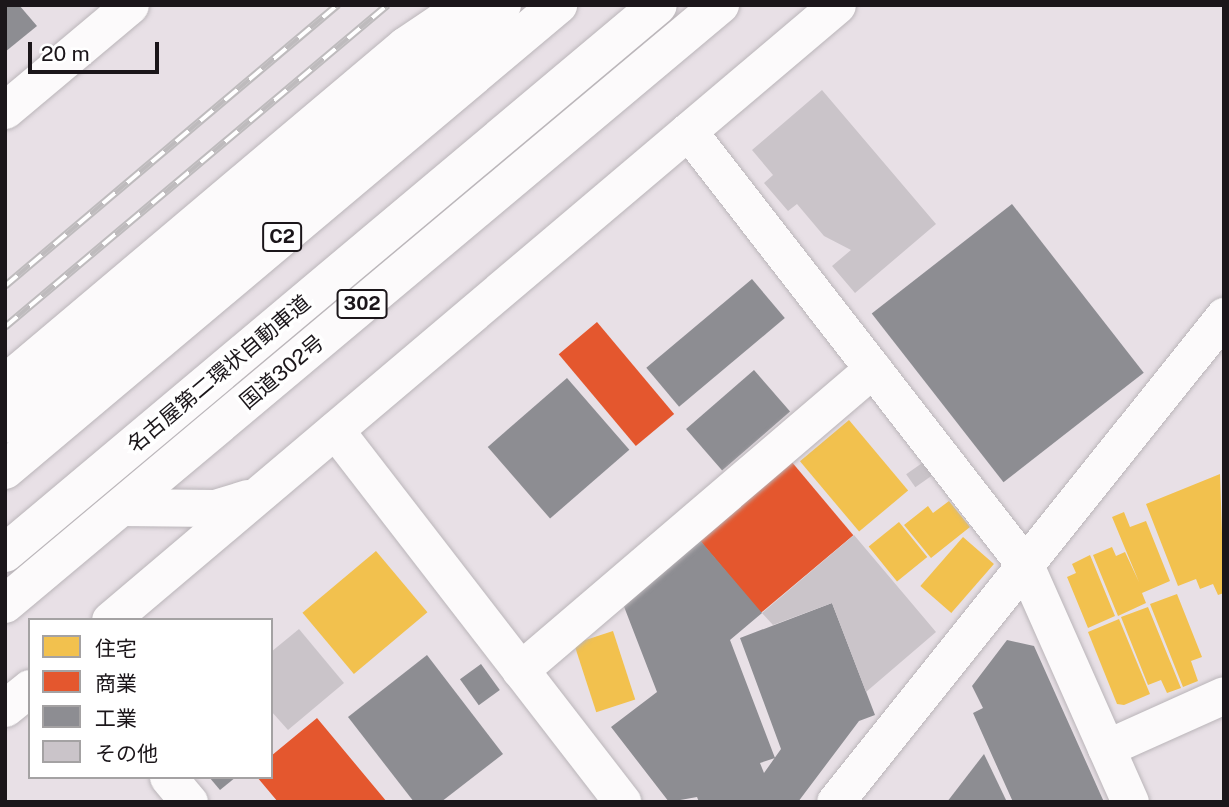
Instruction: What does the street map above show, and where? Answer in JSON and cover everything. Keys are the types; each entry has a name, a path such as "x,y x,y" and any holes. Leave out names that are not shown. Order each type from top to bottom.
{"highway":[{"path":"5,384 406,47 467,5"},
{"path":"5,424 502,5"},
{"name":"C2","path":"5,470 558,5"},
{"name":"名古屋第二環状自動車道","path":"5,553 658,5"},
{"name":"国道302号","path":"5,604 720,5"}],"street":[{"path":"5,110 130,5"},
{"path":"112,618 837,5"},
{"path":"688,131 1024,565 1130,802"},
{"path":"835,802 1224,316"},
{"path":"520,670 873,369"},
{"path":"335,429 622,802"},
{"path":"121,507 215,508 265,489"},
{"path":"5,708 28,690"},
{"path":"1106,748 1224,695"},
{"path":"170,779 188,802"}],"building: 住宅":[{"path":"849,420 908,490 859,532 800,461"},
{"path":"1220,474 1224,593 1218,595 1213,584 1200,589 1196,579 1178,586 1146,504"},
{"path":"949,501 970,527 931,558 904,525 928,506 933,513"},
{"path":"1124,512 1130,527 1146,521 1170,581 1142,593 1146,603 1118,616 1093,555 1112,547 1116,556 1125,552 1139,582 1112,517"},
{"path":"899,522 927,557 897,582 869,547"},
{"path":"963,537 994,564 951,613 920,586"},
{"path":"376,551 427,612 354,674 302,613"},
{"path":"1090,555 1115,616 1088,628 1067,577 1076,573 1072,564"},
{"path":"1177,594 1202,657 1191,661 1198,681 1183,687 1150,604"},
{"path":"1148,607 1181,688 1167,693 1161,680 1148,685 1121,617"},
{"path":"1119,619 1150,694 1124,705 1117,704 1088,632"},
{"path":"613,631 635,699 596,712 574,644"}],"building: 商業":[{"path":"597,322 674,414 636,446 559,354"},
{"path":"791,461 853,535 761,613 698,539"},
{"path":"317,718 387,802 278,802 259,779 273,779 273,754"}],"building: 工業":[{"path":"5,5 19,5 37,26 5,52"},
{"path":"1012,204 1144,373 1003,482 872,314"},
{"path":"752,279 785,318 679,407 646,368"},
{"path":"754,370 790,412 722,471 686,429"},
{"path":"567,378 629,450 550,519 488,447"},
{"path":"699,539 762,613 730,640 775,758 781,749 740,638 832,603 875,715 859,721 798,802 699,802 697,797 669,802 611,727 657,692 623,604","holes":["775,758 764,773 760,763"]},
{"path":"1007,640 1034,646 1104,802 1013,802 973,713 983,708 972,686"},
{"path":"427,655 503,754 441,802 414,802 348,717"},
{"path":"481,664 500,690 479,705 460,679"},
{"path":"984,754 1007,802 947,802"},
{"path":"211,779 234,779 220,790"}],"building: その他":[{"path":"822,90 936,224 855,293 832,266 851,250 824,236 797,204 788,211 764,183 773,175 752,150"},
{"path":"925,461 934,474 915,487 906,474"},
{"path":"854,535 936,632 866,692 832,603 773,625 762,613"},
{"path":"299,629 344,683 288,730 273,713 273,650"}],"railway":[{"path":"5,286 338,5"},
{"path":"5,327 387,5"}]}
